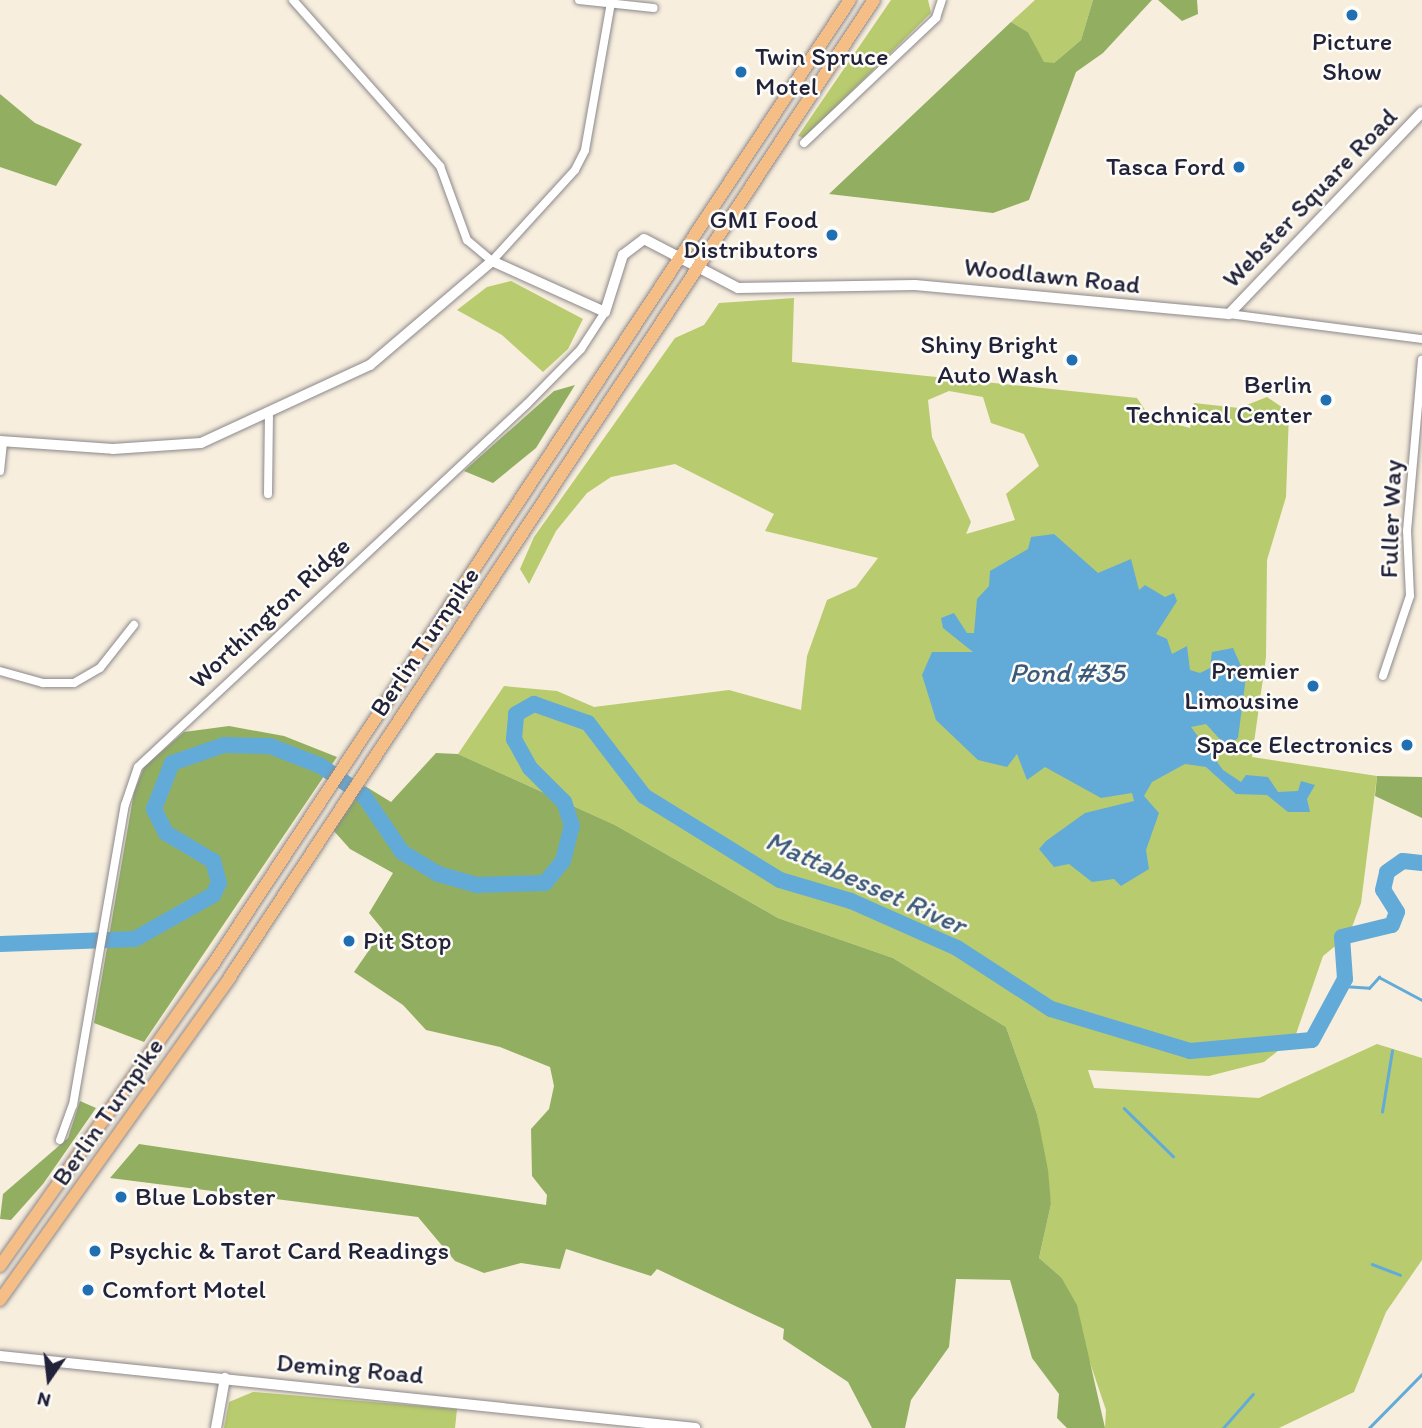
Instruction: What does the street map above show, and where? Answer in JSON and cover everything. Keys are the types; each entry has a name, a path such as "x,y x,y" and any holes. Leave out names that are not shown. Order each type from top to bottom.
{"highway":[{"name":"Berlin Turnpike","path":"0,1266 341,770 684,259 850,0"},
{"name":"Berlin Turnpike","path":"0,1300 230,977 358,781 701,270 874,0"}],"street":[{"path":"293,0 440,166 467,240 492,261 605,312"},
{"path":"579,0 654,8"},
{"path":"804,143 936,19 942,0"},
{"path":"0,471 1,441 113,449 201,443 270,416 370,365 492,261 584,150 611,3"},
{"name":"Webster Square Road","path":"1229,314 1422,112"},
{"name":"Worthington Ridge","path":"60,1140 74,1105 125,805 138,767 527,404 581,349 605,312 622,255 635,242 654,240 684,259"},
{"name":"Woodlawn Road","path":"684,259 738,288 915,285 1229,314 1422,339"},
{"name":"Fuller Way","path":"1383,676 1410,596 1406,531 1422,360"},
{"path":"268,494 270,416"},
{"path":"0,671 43,683 74,682 100,668 134,625"},
{"name":"Deming Road","path":"0,1356 695,1428"},
{"path":"216,1428 225,1378"}],"green space":[{"path":"891,0 928,0 931,13 804,138 798,136"},
{"path":"1035,0 1093,0 1081,40 1054,63 1044,63 1028,32 1011,22"},
{"path":"1093,0 1152,0 1103,53 1076,72 1029,200 993,213 829,194 1011,22 1028,32 1044,62 1054,63 1081,40"},
{"path":"1158,0 1197,0 1198,14 1182,21"},
{"path":"0,94 35,123 82,144 56,186 0,167"},
{"path":"511,281 583,319 568,349 543,372 502,335 457,310 487,287"},
{"path":"794,298 792,362 1137,398 1150,417 1190,428 1194,403 1239,408 1267,397 1289,412 1286,497 1267,560 1266,657 1252,757 1377,776 1361,903 1349,935 1323,956 1295,1037 1264,1062 1209,1076 1088,1070 1094,1088 1259,1098 1377,1044 1422,1058 1422,1260 1386,1312 1354,1392 1279,1428 1105,1428 1106,1410 1061,1277 1039,1258 1051,1204 1037,1114 1006,1027 893,958 778,918 615,825 458,754 504,686 557,691 594,707 729,690 801,710 807,656 827,600 856,587 878,558 765,531 774,514 675,464 611,477 587,493 556,531 529,584 520,569 534,537 675,338 704,325 719,303","holes":["949,391 983,397 991,423 1024,434 1039,466 1006,494 1015,520 966,534 971,522 932,437 928,400"]},
{"path":"575,385 536,448 493,483 464,471 554,391"},
{"path":"229,726 284,736 337,757 144,1042 94,1023 134,792 144,767 184,732"},
{"path":"436,753 458,754 615,825 778,918 893,958 1006,1027 1037,1114 1048,1170 1051,1204 1039,1258 1061,1277 1077,1305 1105,1428 1067,1428 1057,1418 1059,1394 1032,1358 1010,1280 956,1279 949,1347 911,1400 905,1428 872,1428 848,1382 783,1339 784,1329 657,1269 651,1276 566,1249 560,1269 521,1263 484,1273 455,1261 418,1217 110,1178 139,1144 546,1205 547,1195 532,1176 531,1129 549,1109 554,1086 550,1067 500,1047 426,1030 403,1005 354,972 383,930 369,913 393,873 350,849 333,830 365,786 391,802"},
{"path":"1377,776 1422,777 1422,818 1375,796"},
{"path":"80,1101 96,1108 43,1184 11,1220 0,1219 3,1194 68,1138"},
{"path":"253,1392 457,1409 455,1428 224,1428 229,1402"}],"water":[{"name":"Pond #35","path":"1054,534 1098,573 1131,559 1139,590 1145,585 1165,597 1174,593 1177,601 1156,634 1167,639 1172,654 1187,646 1190,670 1200,673 1210,668 1212,652 1233,648 1246,677 1238,738 1227,747 1206,724 1191,727 1223,770 1241,782 1246,775 1268,777 1278,792 1298,791 1301,781 1315,785 1307,799 1310,812 1288,812 1267,795 1236,794 1206,767 1185,764 1152,782 1144,796 1159,813 1146,850 1149,869 1121,886 1114,879 1092,882 1069,864 1054,867 1039,849 1046,841 1085,813 1134,801 1132,793 1101,798 1045,767 1027,780 1017,754 1007,767 978,760 936,720 922,675 932,652 973,652 943,628 941,618 954,613 967,633 974,633 977,599 989,586 990,571 1028,549 1031,537"}],"waterway":[{"name":"Mattabesset River","path":"0,944 135,939 213,895 219,883 213,861 166,833 154,809 172,763 224,745 270,746 321,766 364,796 402,852 438,874 477,885 545,883 563,861 572,826 564,802 530,768 514,739 516,714 534,704 588,723 644,796 780,880 851,901 957,948 1051,1009 1190,1051 1312,1040 1345,979 1342,937 1392,925 1397,912 1383,890 1387,872 1403,861 1422,863"},
{"path":"1343,986 1369,988 1379,977 1422,1000"},
{"path":"1382,1112 1392,1051"},
{"path":"1124,1108 1173,1156"},
{"path":"1372,1264 1400,1275"},
{"path":"1369,1428 1422,1374"},
{"path":"1223,1428 1253,1394"}],"place":[{"name":"Picture Show","path":"1352,15"},
{"name":"Twin Spruce Motel","path":"741,72"},
{"name":"Tasca Ford","path":"1239,167"},
{"name":"GMI Food Distributors","path":"832,235"},
{"name":"Shiny Bright Auto Wash","path":"1072,360"},
{"name":"Berlin Technical Center","path":"1326,400"},
{"name":"Premier Limousine","path":"1313,686"},
{"name":"Space Electronics","path":"1407,745"},
{"name":"Pit Stop","path":"349,941"},
{"name":"Blue Lobster","path":"121,1197"},
{"name":"Psychic & Tarot Card Readings","path":"95,1251"},
{"name":"Comfort Motel","path":"88,1290"}]}
